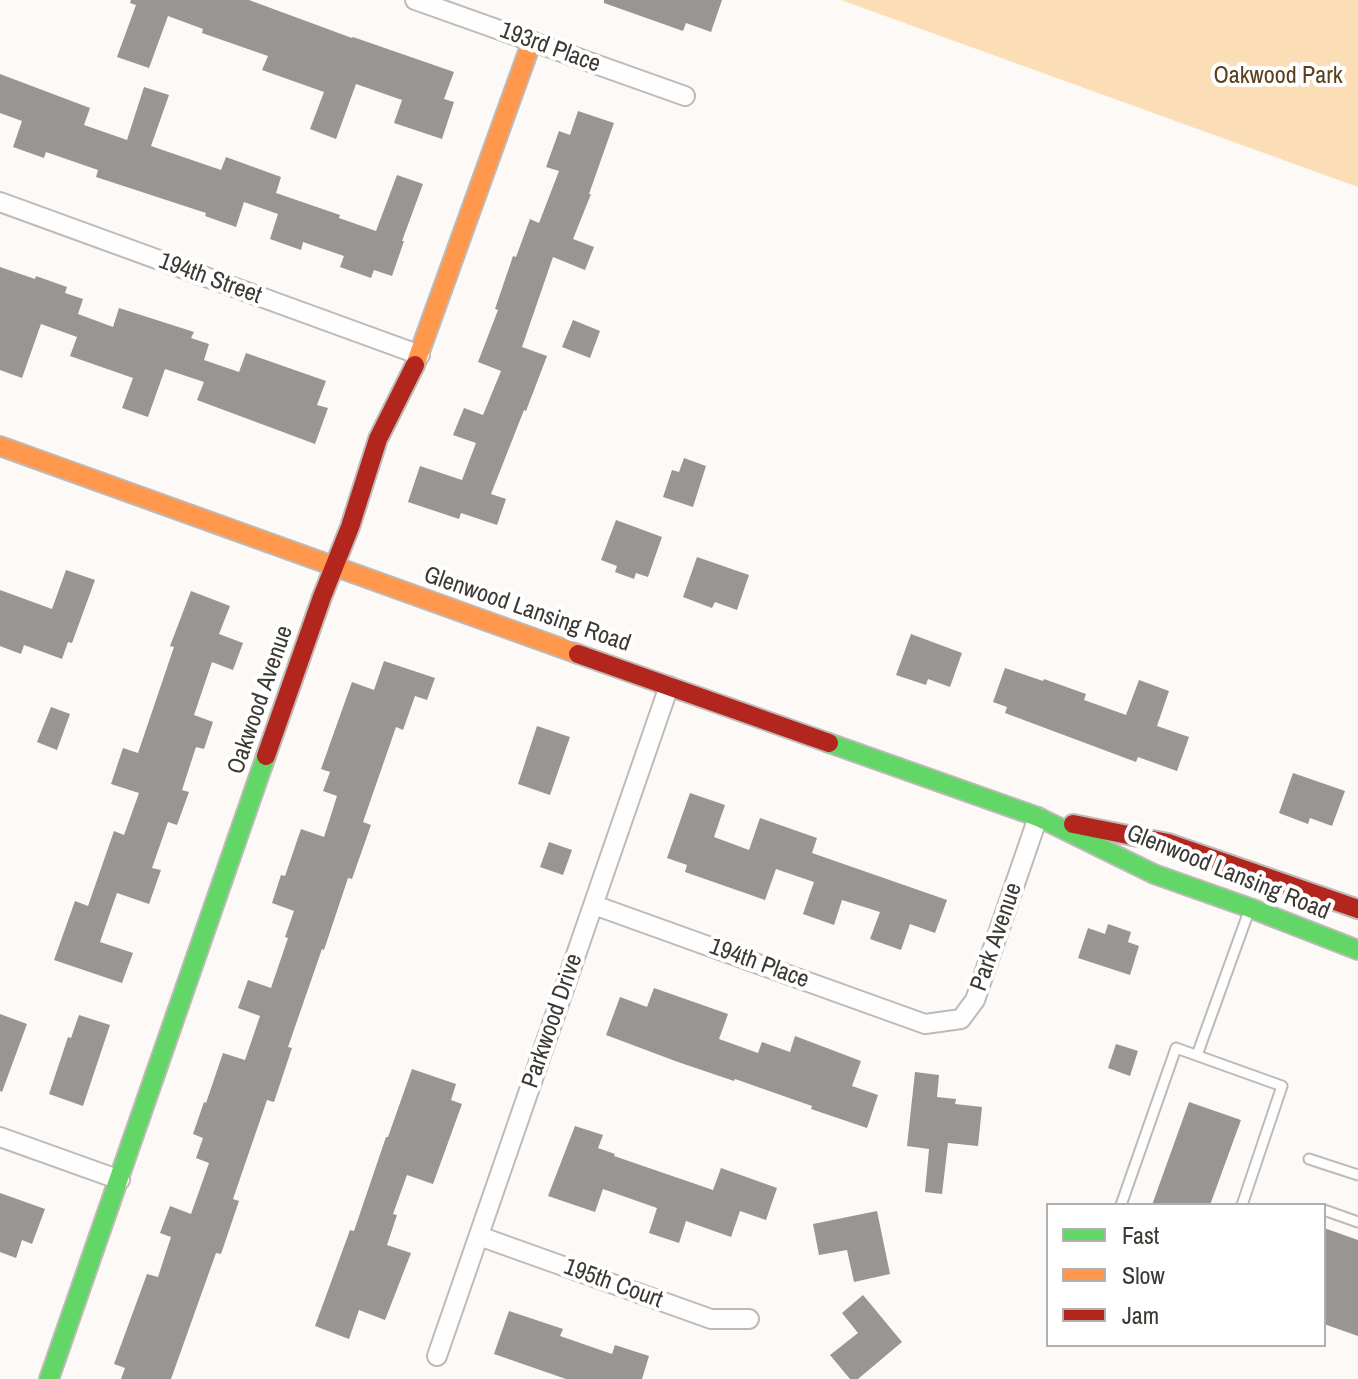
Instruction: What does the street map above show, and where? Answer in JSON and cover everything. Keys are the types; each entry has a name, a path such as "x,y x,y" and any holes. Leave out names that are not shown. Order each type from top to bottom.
{"main road":[{"name":"Oakwood Avenue","path":"49,1379 334,565 350,527 378,439 420,355 532,41"},
{"name":"Glenwood Lansing Road","path":"0,446 1038,817 1154,874 1358,950"},
{"name":"Glenwood Lansing Road","path":"1038,817 1168,843 1358,909"}],"street":[{"name":"193rd Place","path":"415,0 685,96"},
{"name":"194th Street","path":"0,202 420,355"},
{"name":"Parkwood Drive","path":"437,1356 669,686"},
{"name":"Park Avenue","path":"925,1024 961,1019 975,1000 1038,817"},
{"name":"194th Place","path":"594,905 925,1024"},
{"path":"0,1137 120,1180"},
{"name":"195th Court","path":"479,1236 711,1319 749,1319"}],"lane":[{"path":"1197,1055 1250,908"},
{"path":"1122,1203 1176,1048 1282,1086 1243,1203"},
{"path":"1309,1159 1358,1175"},
{"path":"1326,1211 1358,1222"}],"green space":[{"name":"Oakwood Park","path":"841,0 1358,0 1358,187"}],"building":[{"path":"131,0 249,0 454,72 444,99 454,102 442,139 394,123 402,100 356,84 336,139 310,129 324,92 262,70 268,56 202,33 203,29 168,16 149,68 117,57 136,5 130,3"},
{"path":"604,0 722,0 711,32 686,23 683,31 604,3"},
{"path":"0,74 90,108 84,125 127,140 144,87 169,95 151,146 221,170 226,157 281,177 276,193 376,231 397,175 423,184 392,276 374,270 371,278 340,267 344,256 303,242 301,250 270,239 278,214 244,202 236,227 205,216 206,213 96,177 98,170 46,152 44,158 13,147 22,121 0,113"},
{"path":"578,111 614,123 573,239 594,247 585,270 553,257 522,347 547,356 491,494 506,499 497,525 461,513 459,519 408,502 420,466 462,480 476,443 453,435 464,408 483,415 501,371 478,362 498,310 495,309 513,256 516,257 530,219 539,223 559,171 546,167 559,131 570,135"},
{"path":"0,267 67,287 65,293 83,299 78,314 113,327 119,308 194,332 191,338 209,344 204,360 239,372 246,353 326,381 317,405 328,408 315,444 197,400 204,382 165,369 148,417 122,408 133,378 70,356 77,337 41,324 22,378 0,370"},
{"path":"573,320 600,331 590,358 562,347"},
{"path":"684,458 706,466 693,507 663,497 672,470 679,472"},
{"path":"616,520 662,537 648,577 636,573 634,579 615,572 617,566 601,560"},
{"path":"697,557 749,575 737,610 715,602 712,608 683,597"},
{"path":"66,570 95,580 72,643 68,642 62,659 24,645 21,654 0,646 0,590 52,609"},
{"path":"191,591 230,606 219,634 243,643 233,670 212,662 194,715 213,722 204,749 196,747 182,790 189,792 177,825 168,822 152,868 161,870 149,904 117,893 100,942 133,953 122,983 54,960 75,901 88,906 114,831 124,835 139,793 111,784 123,748 138,753 174,647 170,646"},
{"path":"911,634 962,653 950,687 928,679 926,685 896,675"},
{"path":"384,661 435,678 427,700 415,696 403,730 396,727 363,822 371,825 322,949 288,1047 292,1048 274,1102 267,1100 233,1199 239,1201 221,1254 216,1253 171,1379 121,1379 125,1368 114,1364 147,1274 158,1277 171,1237 160,1233 170,1206 191,1214 209,1163 196,1158 203,1138 193,1134 204,1102 223,1053 245,1060 260,1016 238,1008 248,980 271,988 288,938 285,937 294,911 272,903 281,875 285,876 301,829 324,837 337,796 323,791 330,772 321,769 352,682 374,690"},
{"path":"1005,668 1086,694 1084,700 1126,715 1139,680 1169,691 1157,726 1189,737 1177,771 1138,757 1136,762 1005,713 1007,707 993,702"},
{"path":"51,707 70,714 57,750 37,742"},
{"path":"537,726 570,737 550,795 518,784"},
{"path":"1293,773 1345,791 1332,826 1310,818 1308,824 1279,813"},
{"path":"690,793 725,805 714,837 749,850 760,818 817,838 812,853 947,900 935,933 910,924 901,950 870,939 880,912 842,900 834,925 803,914 814,882 776,869 765,900 685,872 687,865 667,858"},
{"path":"549,842 572,850 563,875 540,867"},
{"path":"1108,924 1131,932 1128,942 1139,946 1130,975 1078,958 1088,928 1105,934"},
{"path":"654,988 728,1014 719,1039 758,1053 762,1042 790,1052 795,1036 861,1061 852,1086 878,1095 867,1128 606,1035 620,997 647,1007"},
{"path":"0,1014 27,1024 2,1092 0,1091"},
{"path":"79,1015 110,1025 83,1106 49,1094 68,1037 71,1038"},
{"path":"1116,1044 1138,1051 1130,1076 1108,1068"},
{"path":"412,1069 456,1084 451,1100 462,1104 433,1184 407,1175 393,1214 397,1215 387,1245 411,1253 385,1320 359,1310 349,1339 315,1326 350,1230 354,1231"},
{"path":"915,1072 939,1075 937,1097 956,1099 955,1104 982,1107 978,1146 948,1143 942,1194 925,1192 929,1149 907,1146"},
{"path":"1189,1102 1241,1120 1211,1203 1153,1203"},
{"path":"575,1126 603,1135 598,1148 614,1156 713,1190 721,1168 777,1188 766,1220 740,1211 731,1237 686,1221 679,1243 649,1233 657,1208 603,1189 595,1212 548,1196"},
{"path":"0,1193 45,1209 32,1244 22,1240 16,1258 0,1252"},
{"path":"877,1211 890,1274 854,1282 847,1250 819,1255 813,1224"},
{"path":"1326,1229 1358,1240 1358,1336 1326,1325"},
{"path":"863,1295 902,1342 858,1379 850,1379 830,1355 858,1333 842,1313"},
{"path":"509,1311 563,1329 560,1336 612,1354 615,1345 649,1356 642,1379 566,1379 494,1354"}],"traffic: fast":[{"path":"829,743 1038,817 1154,874 1358,950"},
{"path":"49,1379 266,756"}],"traffic: slow":[{"path":"415,365 532,41"},
{"path":"0,446 578,654"}],"traffic: jam":[{"path":"266,756 350,527 378,439 415,365"},
{"path":"578,654 829,743"},
{"path":"1073,824 1168,843 1358,909"}]}
